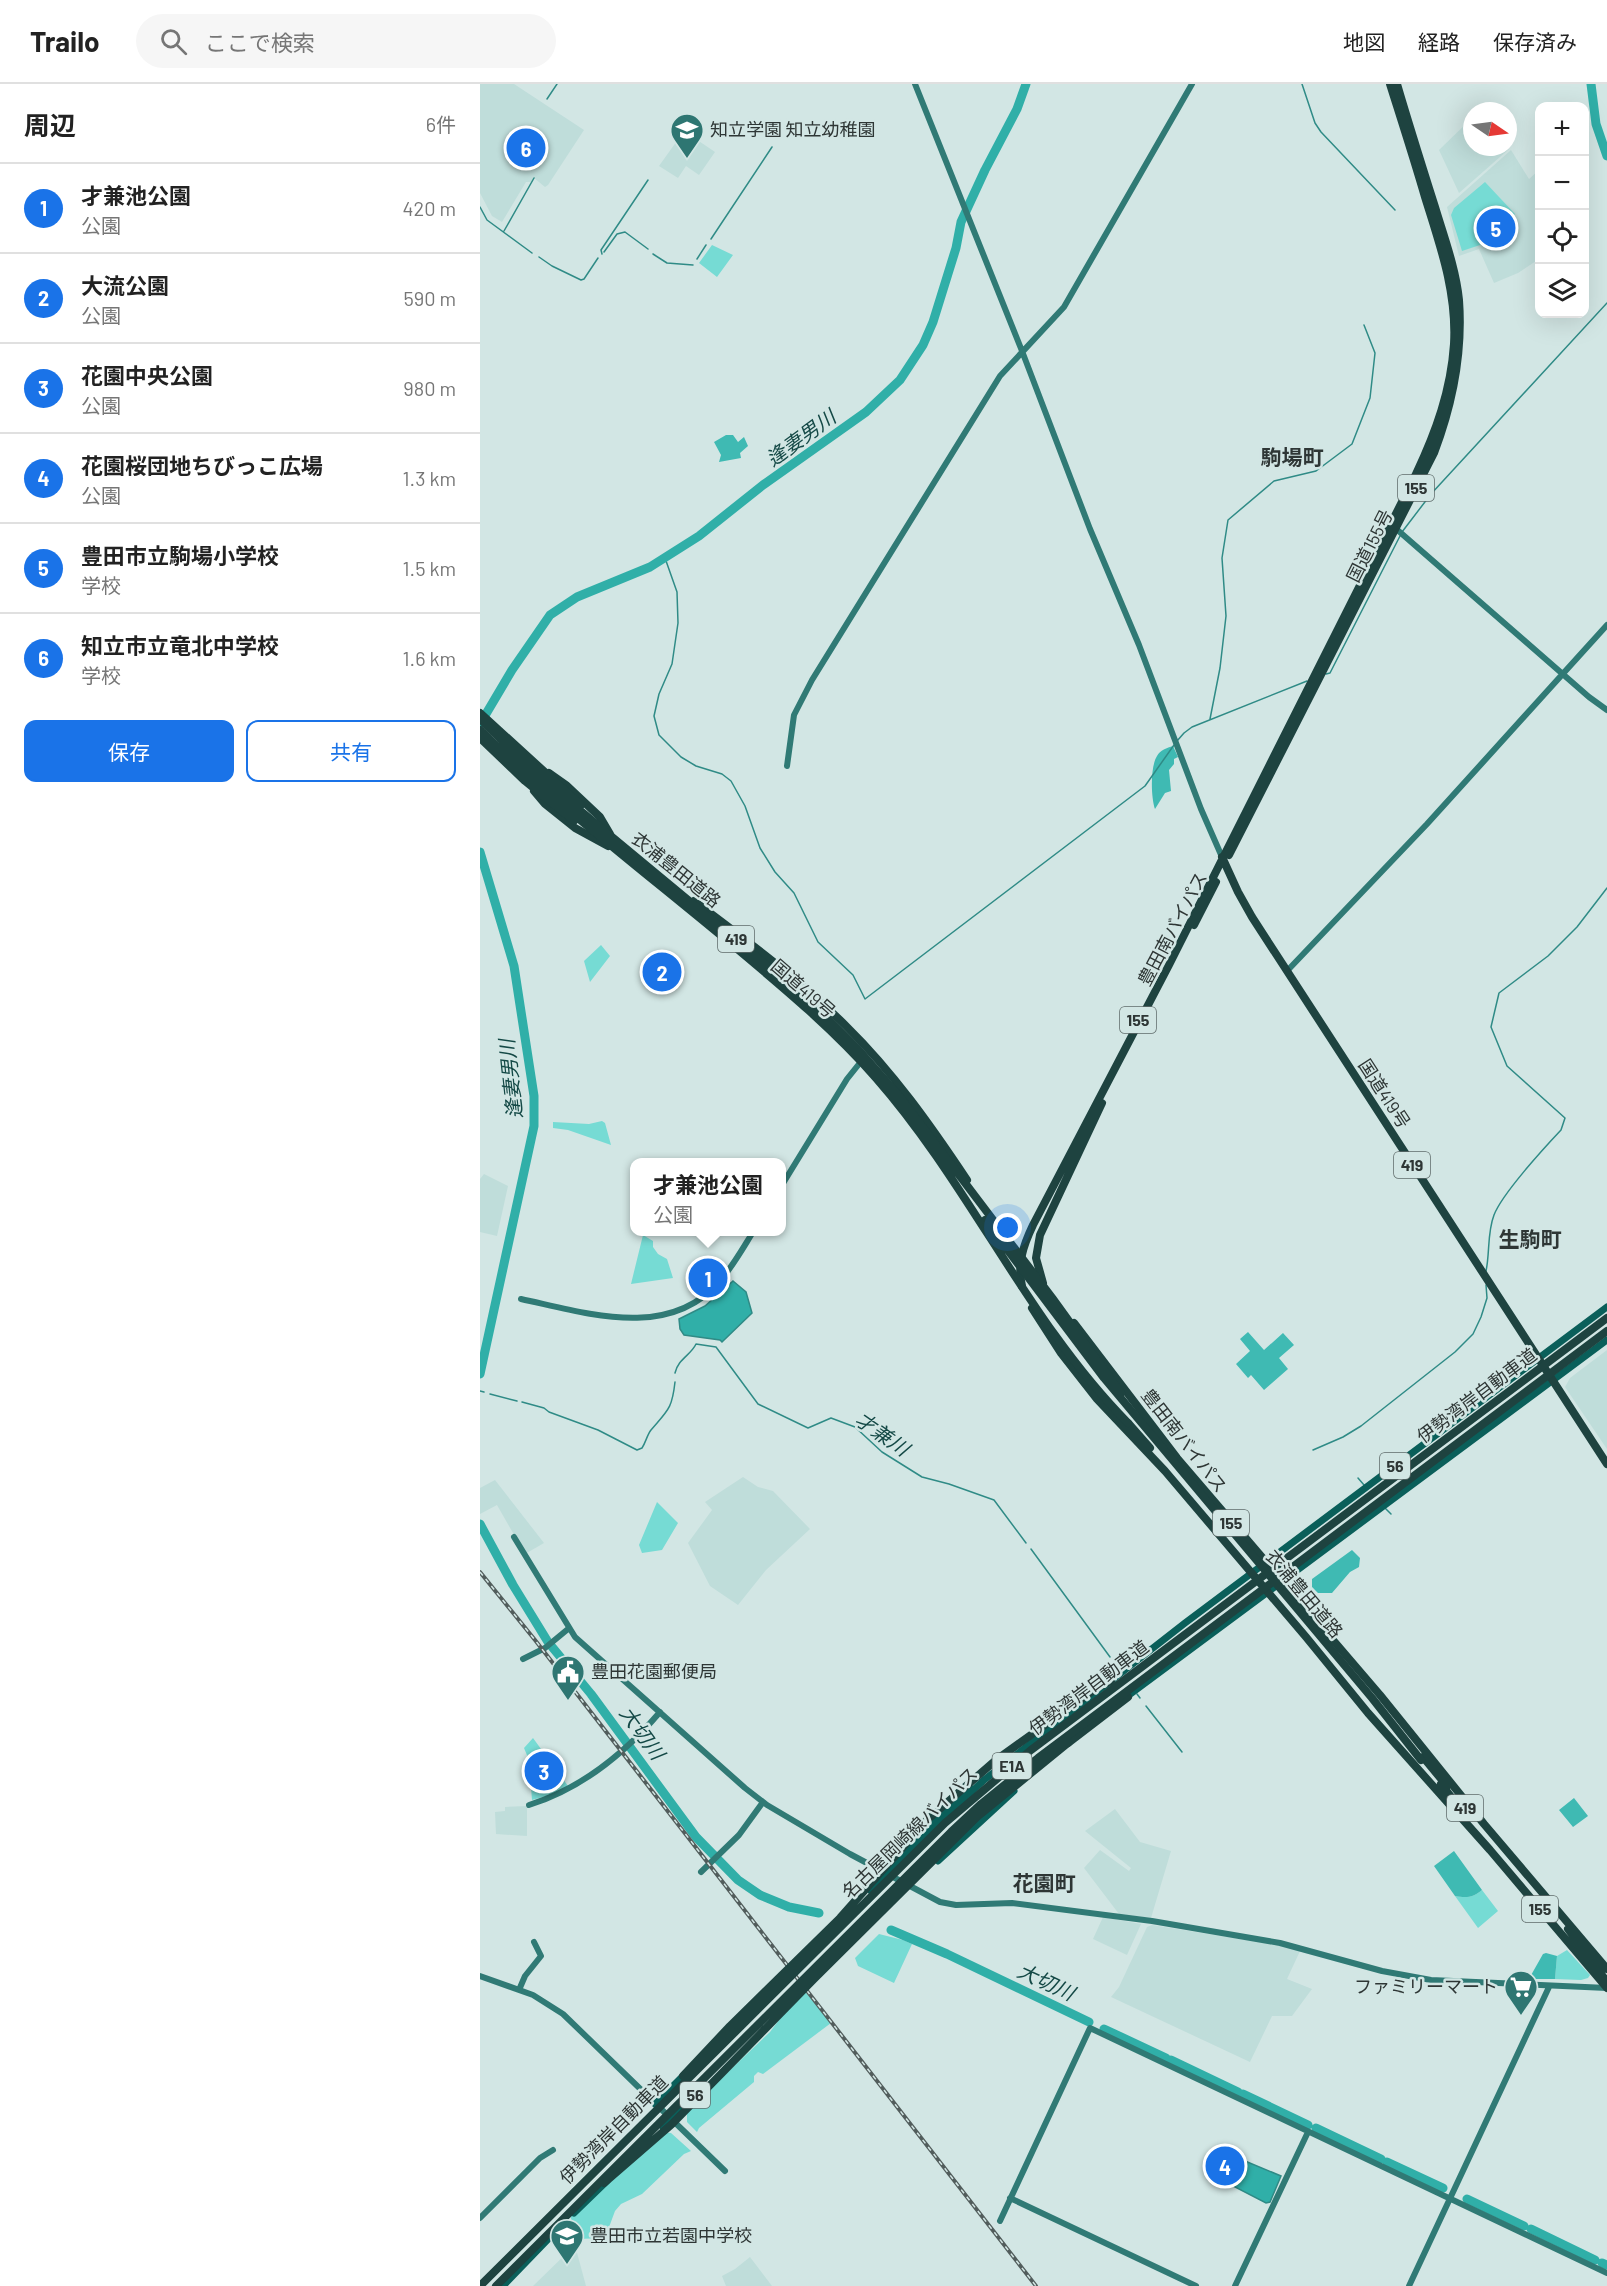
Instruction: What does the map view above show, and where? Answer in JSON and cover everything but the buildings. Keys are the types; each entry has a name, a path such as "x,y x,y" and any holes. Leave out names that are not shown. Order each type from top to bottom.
{"highway":[{"name":"国道155号","path":"1390,84 1444,254 1452,301 1454,342 1451,371 1439,423 1393,526"},
{"name":"国道155号","path":"1223,860 1393,526 1434,453 1450,407 1460,334 1459,299 1453,271 1397,84"},
{"name":"衣浦豊田道路","path":"480,713 608,832"},
{"name":"衣浦豊田道路","path":"480,719 555,789 811,1002 879,1072 1122,1393 1177,1458"},
{"name":"国道419号","path":"480,725 501,746 545,804 584,834 602,842 639,868 862,1060 989,1238 1012,1250 1020,1266"},
{"name":"衣浦豊田道路","path":"480,730 538,785 800,1002 877,1079 974,1210 1052,1329 1101,1394 1159,1460 1181,1490"},
{"name":"衣浦豊田道路","path":"480,738 525,781 602,842"},
{"name":"国道419号","path":"501,746 550,773 566,785 600,817 608,832 644,865 771,961 842,1022 882,1065 934,1130 981,1203 1011,1242 1030,1253 1037,1262"},
{"name":"国道419号","path":"1223,860 1238,892 1287,971 1607,1464"},
{"name":"豊田南バイパス","path":"1181,1490 1097,1399 1061,1353 1024,1292 1020,1266 1029,1233 1134,1027 1223,860"},
{"name":"豊田南バイパス","path":"1223,860 1187,939 1123,1057 1043,1228 1037,1248 1040,1276 1050,1293 1099,1353 1177,1458 1380,1695 1511,1856 1607,1969"},
{"name":"419","path":"842,1022 848,1038 862,1060 891,1085 907,1095"},
{"name":"衣浦豊田道路","path":"938,1160 1104,1378 1422,1758 1489,1836 1511,1856"},
{"name":"衣浦豊田道路","path":"965,1184 1106,1377 1422,1758 1490,1850"},
{"path":"1011,1242 1022,1242 1029,1233"},
{"name":"伊勢湾岸自動車道","path":"481,2283 658,2104 975,1796 1031,1750 1607,1318"},
{"name":"伊勢湾岸自動車道","path":"496,2286 981,1804 1038,1758 1607,1331"},
{"name":"155","path":"1181,1490 1368,1713 1474,1831 1605,1988"},
{"path":"658,2104 730,2026 840,1918 927,1820 996,1760 1058,1719 1098,1687 1111,1681"},
{"path":"551,2230 672,2124 814,1978 977,1817 1069,1740 1128,1697"},
{"path":"1560,1914 1576,1942 1605,1978 1605,1988"}],"main road":[{"name":"56","path":"1111,1681 1607,1307"},
{"name":"56","path":"1128,1697 1607,1340"},
{"name":"名古屋岡崎線バイパス","path":"658,2104 951,1811 984,1780 1058,1719"},
{"path":"803,1961 819,1941 951,1804 1017,1748 1058,1719"},
{"name":"名古屋岡崎線バイパス","path":"503,2286 564,2223 672,2121 792,1997 966,1824 989,1802 1069,1740"},
{"path":"820,1969 826,1969 1069,1740"}],"street":[{"path":"915,84 1223,860"},
{"path":"787,766 794,715 812,680 989,392 1022,351 1064,307 1192,84"},
{"path":"1393,526 1607,710"},
{"path":"1287,971 1426,824 1607,625"},
{"path":"786,1179 862,1060"},
{"path":"521,1299 621,1318 648,1318 669,1314 695,1302 714,1287 750,1236"},
{"path":"514,1537 568,1629 575,1637 763,1802 884,1873 940,1902 956,1905 1012,1903 1034,1905 1265,1940 1411,1977 1549,1987 1605,1988"},
{"path":"523,1659 545,1647 568,1629"},
{"path":"529,1805 571,1789 628,1745 660,1712"},
{"path":"701,1872 739,1835 763,1802"},
{"path":"519,1990 525,1976 541,1956 534,1942"},
{"path":"480,1976 542,2000 569,2019 725,2171"},
{"path":"1409,2286 1549,1987"},
{"path":"1000,2222 1090,2028 1607,2273"},
{"path":"1235,2286 1308,2132"},
{"path":"480,2218 540,2158 553,2151"},
{"path":"1010,2198 1196,2286"}],"shaded area":[{"path":"480,84 514,84 584,130 548,185 545,187 534,178 531,182 526,182 502,222 492,216 480,193"},
{"path":"1463,127 1463,156 1501,156 1459,193 1439,150"},
{"name":"知立学園 知立幼稚園","path":"684,131 715,152 699,175 686,166 678,178 659,166"},
{"path":"1504,156 1515,156 1529,179 1535,174 1535,262 1518,273 1494,283 1479,249 1459,256 1447,207"},
{"path":"1485,182 1515,214 1483,244 1462,251 1451,215 1454,208"},
{"path":"712,245 733,255 717,277 699,263"},
{"path":"726,435 733,435 738,442 744,437 748,446 740,453 741,458 719,462 721,455 714,442"},
{"path":"1173,746 1178,757 1174,759 1174,764 1169,770 1171,791 1165,793 1155,809 1153,767 1160,752"},
{"path":"601,945 610,956 590,982 584,961"},
{"path":"661,955 679,968 664,989 645,973"},
{"path":"602,1121 605,1123 611,1145 568,1130 553,1128 553,1122 589,1124"},
{"path":"484,1174 508,1186 497,1236 480,1232 480,1179"},
{"path":"643,1236 645,1236 653,1241 653,1247 658,1254 667,1259 673,1278 631,1284"},
{"path":"733,1281 746,1292 752,1313 722,1342 684,1335 680,1329 679,1319 705,1306"},
{"path":"1248,1332 1264,1350 1283,1333 1294,1345 1279,1358 1288,1369 1264,1390 1251,1375 1248,1378 1236,1364 1250,1351 1240,1339"},
{"path":"1607,1350 1607,1449 1565,1387 1570,1378"},
{"path":"743,1477 758,1487 773,1491 810,1529 766,1570 738,1605 710,1586 688,1543 712,1510 705,1502"},
{"path":"495,1480 544,1543 525,1554 497,1505 480,1514 480,1488"},
{"path":"657,1502 678,1523 662,1550 642,1553 639,1545"},
{"path":"1352,1550 1360,1558 1359,1567 1350,1572 1332,1593 1318,1593 1312,1587 1312,1579"},
{"path":"533,1738 568,1786 550,1795 532,1800 529,1760 524,1748"},
{"path":"1574,1798 1588,1816 1573,1827 1559,1810"},
{"path":"527,1806 527,1836 496,1834 495,1812 505,1811 505,1807"},
{"path":"1115,1809 1140,1842 1171,1851 1151,1918 1119,1914 1084,1868 1100,1850 1129,1871 1131,1868 1085,1831"},
{"path":"1454,1851 1482,1890 1476,1895 1455,1896 1434,1866"},
{"path":"1482,1890 1498,1911 1478,1928 1455,1896 1469,1897"},
{"path":"1103,1917 1141,1924 1127,1955 1093,1939"},
{"path":"1152,1925 1279,1945 1300,1951 1287,1979 1312,1989 1292,2016 1272,2016 1250,2062 1111,1997 1119,1987 1147,1927"},
{"path":"879,1934 912,1944 894,1983 858,1966 855,1958"},
{"path":"1567,1950 1590,1975 1588,1978 1555,1979 1557,1956"},
{"path":"1543,1954 1557,1956 1555,1979 1531,1979"},
{"path":"805,1991 831,2023 763,2074 758,2072 754,2076 754,2082 697,2132 687,2122 687,2111 770,2032"},
{"path":"662,2132 671,2133 691,2151 684,2154 642,2194 621,2204 615,2211 605,2238 577,2239 570,2215"},
{"path":"1215,2148 1245,2161 1233,2186 1205,2171"},
{"path":"1245,2161 1281,2176 1270,2202 1266,2203 1233,2186"},
{"name":"豊田市立若園中学校","path":"571,2249 576,2249 586,2286 533,2286"},
{"path":"750,2257 772,2286 726,2286 722,2276"}],"waterway":[{"path":"547,99 557,84"},
{"name":"逢妻男川","path":"480,724 512,670 550,615 577,597 650,567 699,536 763,485 866,412 900,380 923,345 933,322 956,248 961,222 1017,109 1026,84"},
{"path":"1302,84 1315,123 1321,132 1395,210"},
{"path":"1591,84 1596,124 1607,156"},
{"path":"711,239 772,147"},
{"path":"504,231 534,178"},
{"path":"602,254 601,250 648,180"},
{"path":"480,207 487,220 532,253"},
{"path":"604,252 617,234 625,232 648,249"},
{"path":"697,259 706,245"},
{"path":"653,254 667,263 693,265"},
{"path":"539,257 581,280 598,258"},
{"path":"1402,532 1431,494 1607,303"},
{"path":"1210,719 1220,668 1226,616 1222,558 1228,520 1274,481 1316,471 1352,444 1370,398 1375,353 1364,325"},
{"path":"1326,674 1330,673 1400,536"},
{"path":"665,558 677,592 678,623 672,664 659,694 654,716 659,735 681,757 696,766 722,774 731,781 745,806 760,848 775,872 794,893 818,942 853,975 865,999 1145,786 1174,745"},
{"path":"1177,741 1192,727 1307,681"},
{"name":"逢妻男川","path":"480,852 514,966 534,1096 534,1126 480,1374"},
{"path":"1486,1271 1490,1229 1498,1206 1524,1171 1561,1130 1565,1118 1507,1066 1491,1027 1499,993 1548,956 1577,927 1607,888"},
{"path":"1313,1450 1361,1426 1455,1352 1473,1334 1481,1317 1487,1298 1486,1285"},
{"name":"才兼川","path":"675,1373 679,1364 696,1344 716,1347 758,1404 808,1428 831,1418 855,1427 882,1452 922,1477 994,1500 1026,1543"},
{"name":"才兼川","path":"522,1402 544,1408 549,1412 598,1430 637,1450 642,1448 650,1432 668,1409 675,1382"},
{"name":"才兼川","path":"480,1391 484,1392"},
{"name":"才兼川","path":"490,1394 517,1401"},
{"path":"1358,1478 1364,1485"},
{"path":"1385,1508 1391,1514"},
{"name":"大切川","path":"480,1524 513,1585 548,1642 591,1694 696,1837 738,1880 760,1895 789,1907 819,1913"},
{"name":"才兼川","path":"1031,1549 1110,1657"},
{"name":"才兼川","path":"1116,1664 1120,1670"},
{"name":"才兼川","path":"1137,1694 1140,1698"},
{"name":"才兼川","path":"1146,1706 1182,1752"},
{"name":"大切川","path":"891,1930 947,1954 1089,2022"},
{"name":"大切川","path":"1104,2029 1166,2058"},
{"name":"大切川","path":"1171,2060 1238,2092"},
{"name":"大切川","path":"1243,2094 1308,2125"},
{"name":"大切川","path":"1316,2128 1381,2159"},
{"name":"大切川","path":"1387,2162 1443,2188"},
{"name":"大切川","path":"1467,2199 1524,2226"},
{"name":"大切川","path":"1531,2229 1595,2260"},
{"name":"大切川","path":"1602,2263 1607,2265"}],"railway":[{"path":"480,1572 1036,2286"}],"place":[{"name":"知立市立竜北中学校","path":"526,148"},
{"name":"知立学園 知立幼稚園","path":"687,159"},
{"name":"豊田市立駒場小学校","path":"1496,228"},
{"name":"大流公園","path":"662,972"},
{"name":"才兼池公園","path":"708,1278"},
{"name":"豊田花園郵便局","path":"568,1701"},
{"name":"花園中央公園","path":"544,1771"},
{"name":"ファミリーマート","path":"1521,2016"},
{"name":"花園桜団地ちびっこ広場","path":"1225,2166"},
{"name":"豊田市立若園中学校","path":"567,2265"}],"district":[{"name":"駒場町","path":"1292,458"},
{"name":"生駒町","path":"1530,1240"},
{"name":"花園町","path":"1044,1884"}]}
